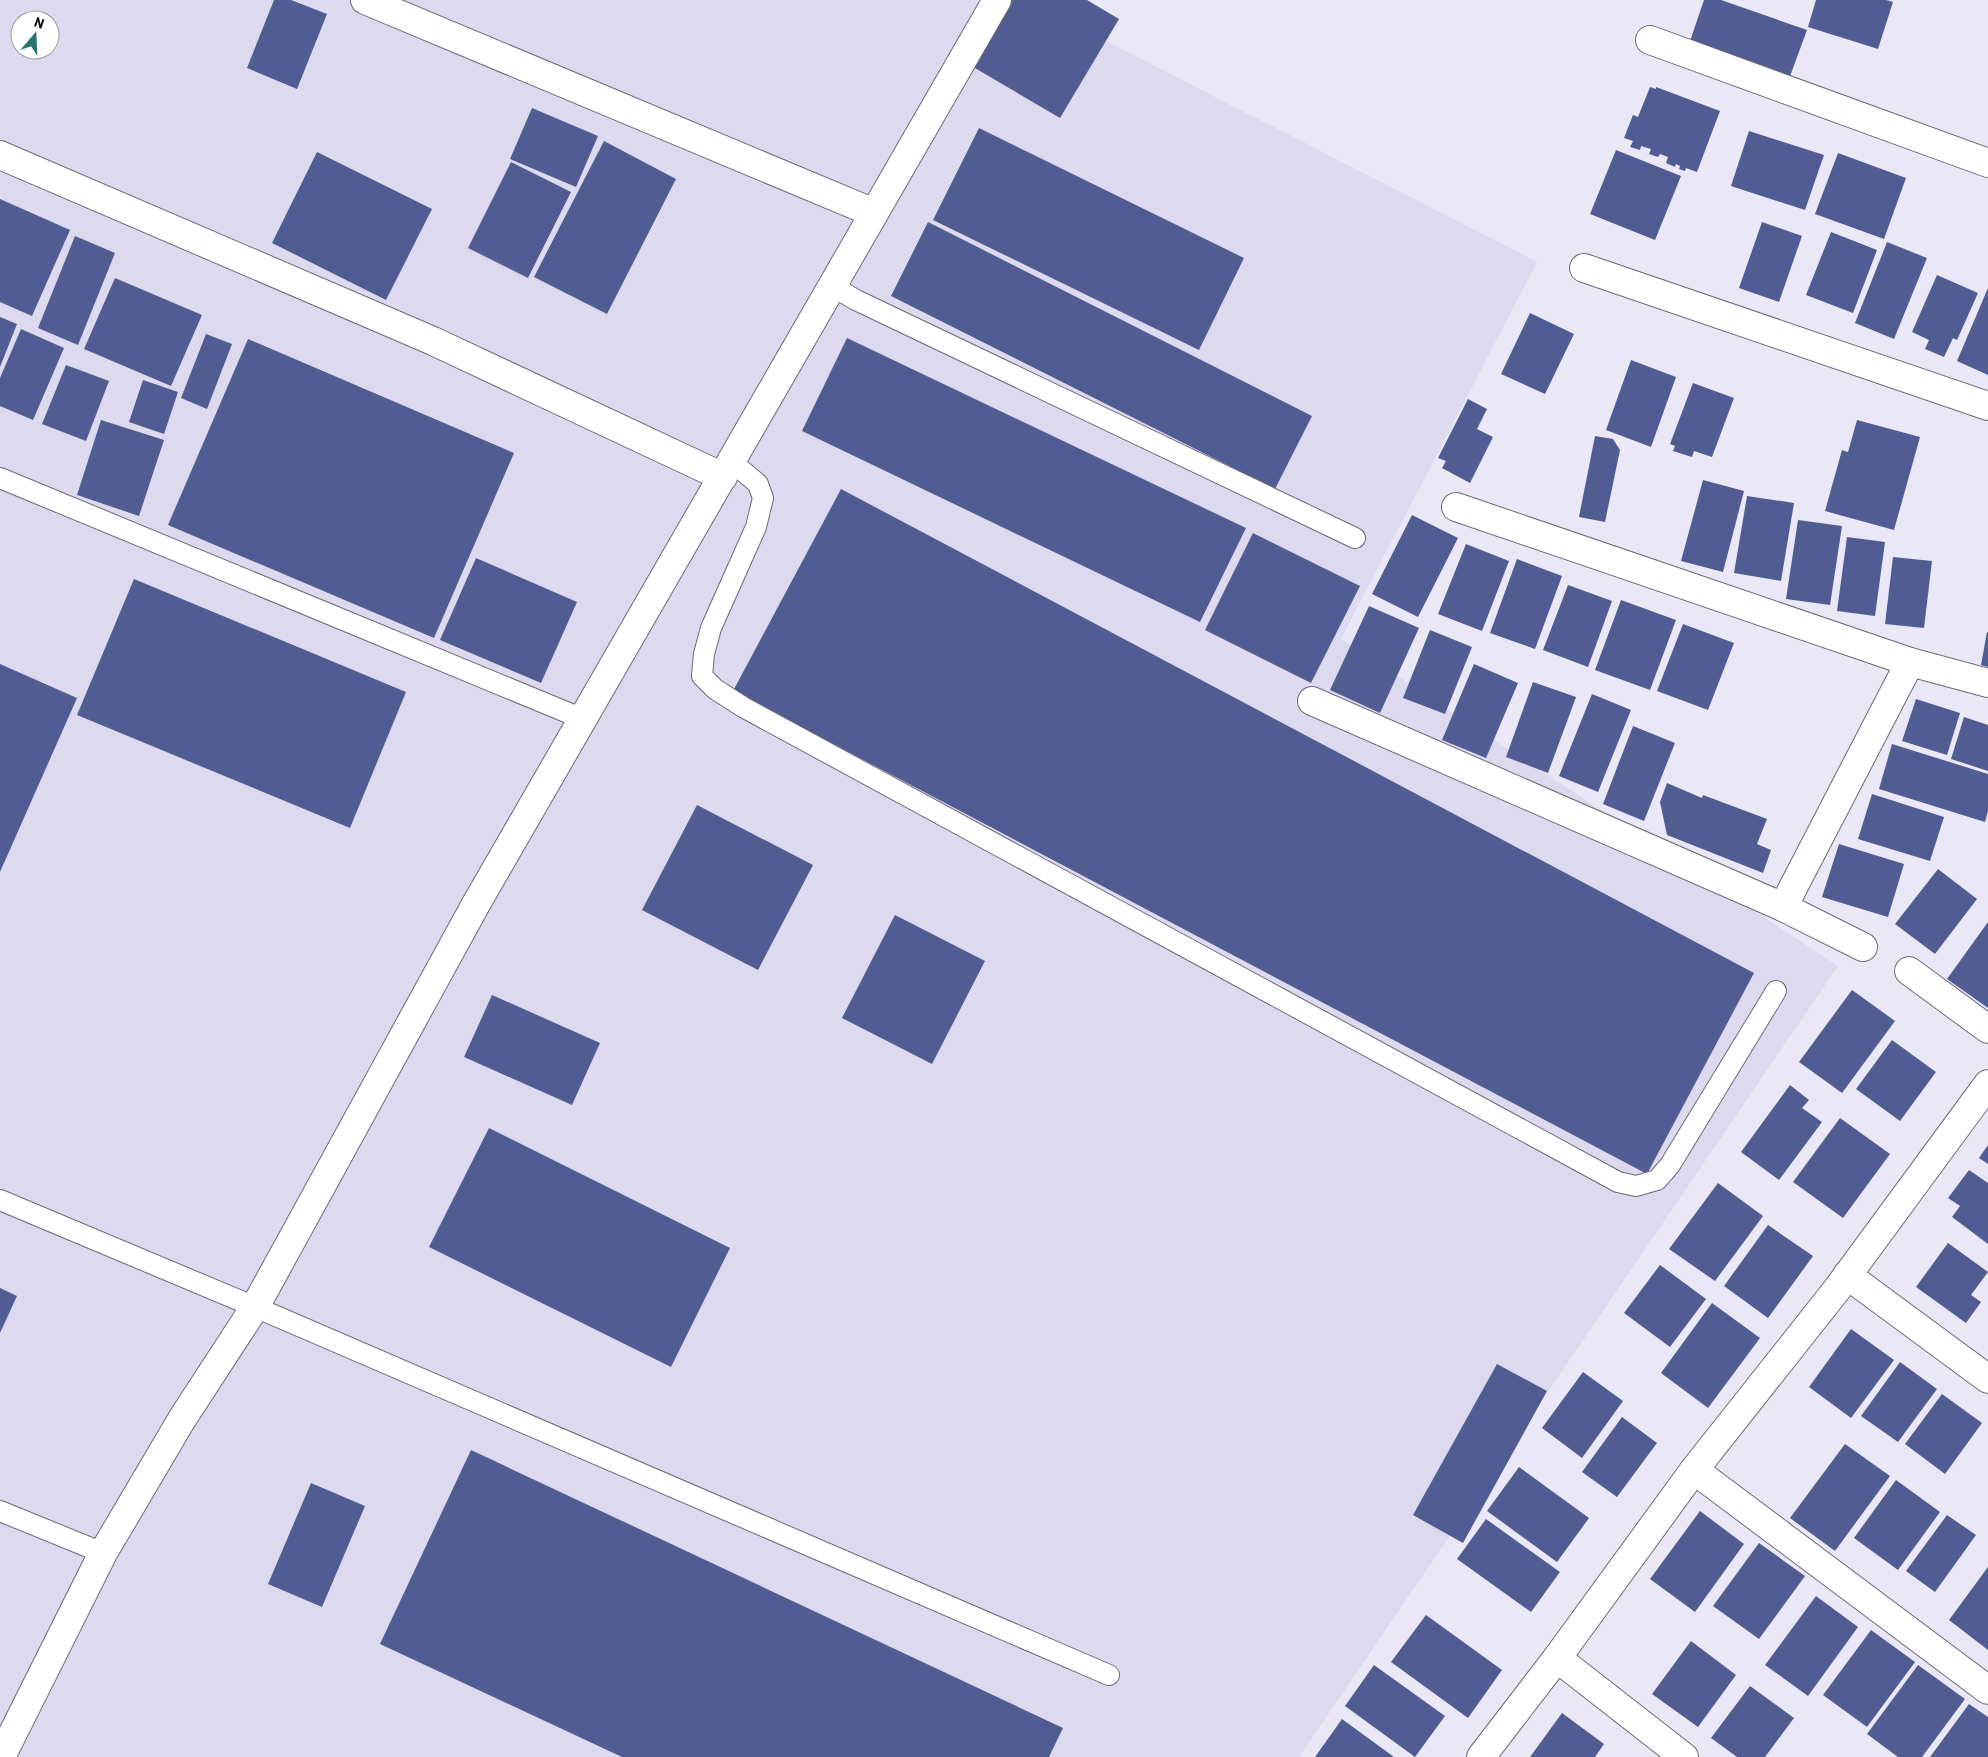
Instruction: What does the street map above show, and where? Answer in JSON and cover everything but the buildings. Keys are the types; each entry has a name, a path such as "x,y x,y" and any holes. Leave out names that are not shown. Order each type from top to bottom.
{"street":[{"path":"365,0 874,213"},
{"path":"1,1757 103,1553 182,1419 255,1307 476,904 998,0"},
{"path":"1650,40 1988,163"},
{"path":"0,155 727,469"},
{"path":"1584,268 1988,406"},
{"path":"1456,507 1910,662 1988,683"},
{"path":"1783,907 1910,662"},
{"path":"1312,701 1783,907 1863,947"},
{"path":"1909,971 1988,1029"},
{"path":"1481,1757 1557,1658 1694,1470 1847,1275 1988,1084"},
{"path":"1847,1275 1988,1380"},
{"path":"1694,1470 1988,1690"},
{"path":"1557,1658 1684,1757"}],"lane":[{"path":"832,286 856,300 1355,538"},
{"path":"727,469 758,484 763,498 756,527 711,628 704,654 702,676 715,689 743,707 1618,1182 1636,1186 1657,1180 1670,1165 1776,992"},
{"path":"0,478 583,719"},
{"path":"0,1200 255,1307 1109,1675"},
{"path":"0,1511 103,1553"}],"shaded area":[{"path":"0,0 1026,0 1537,262 1341,639 1838,966 1299,1757 0,1757"}]}
